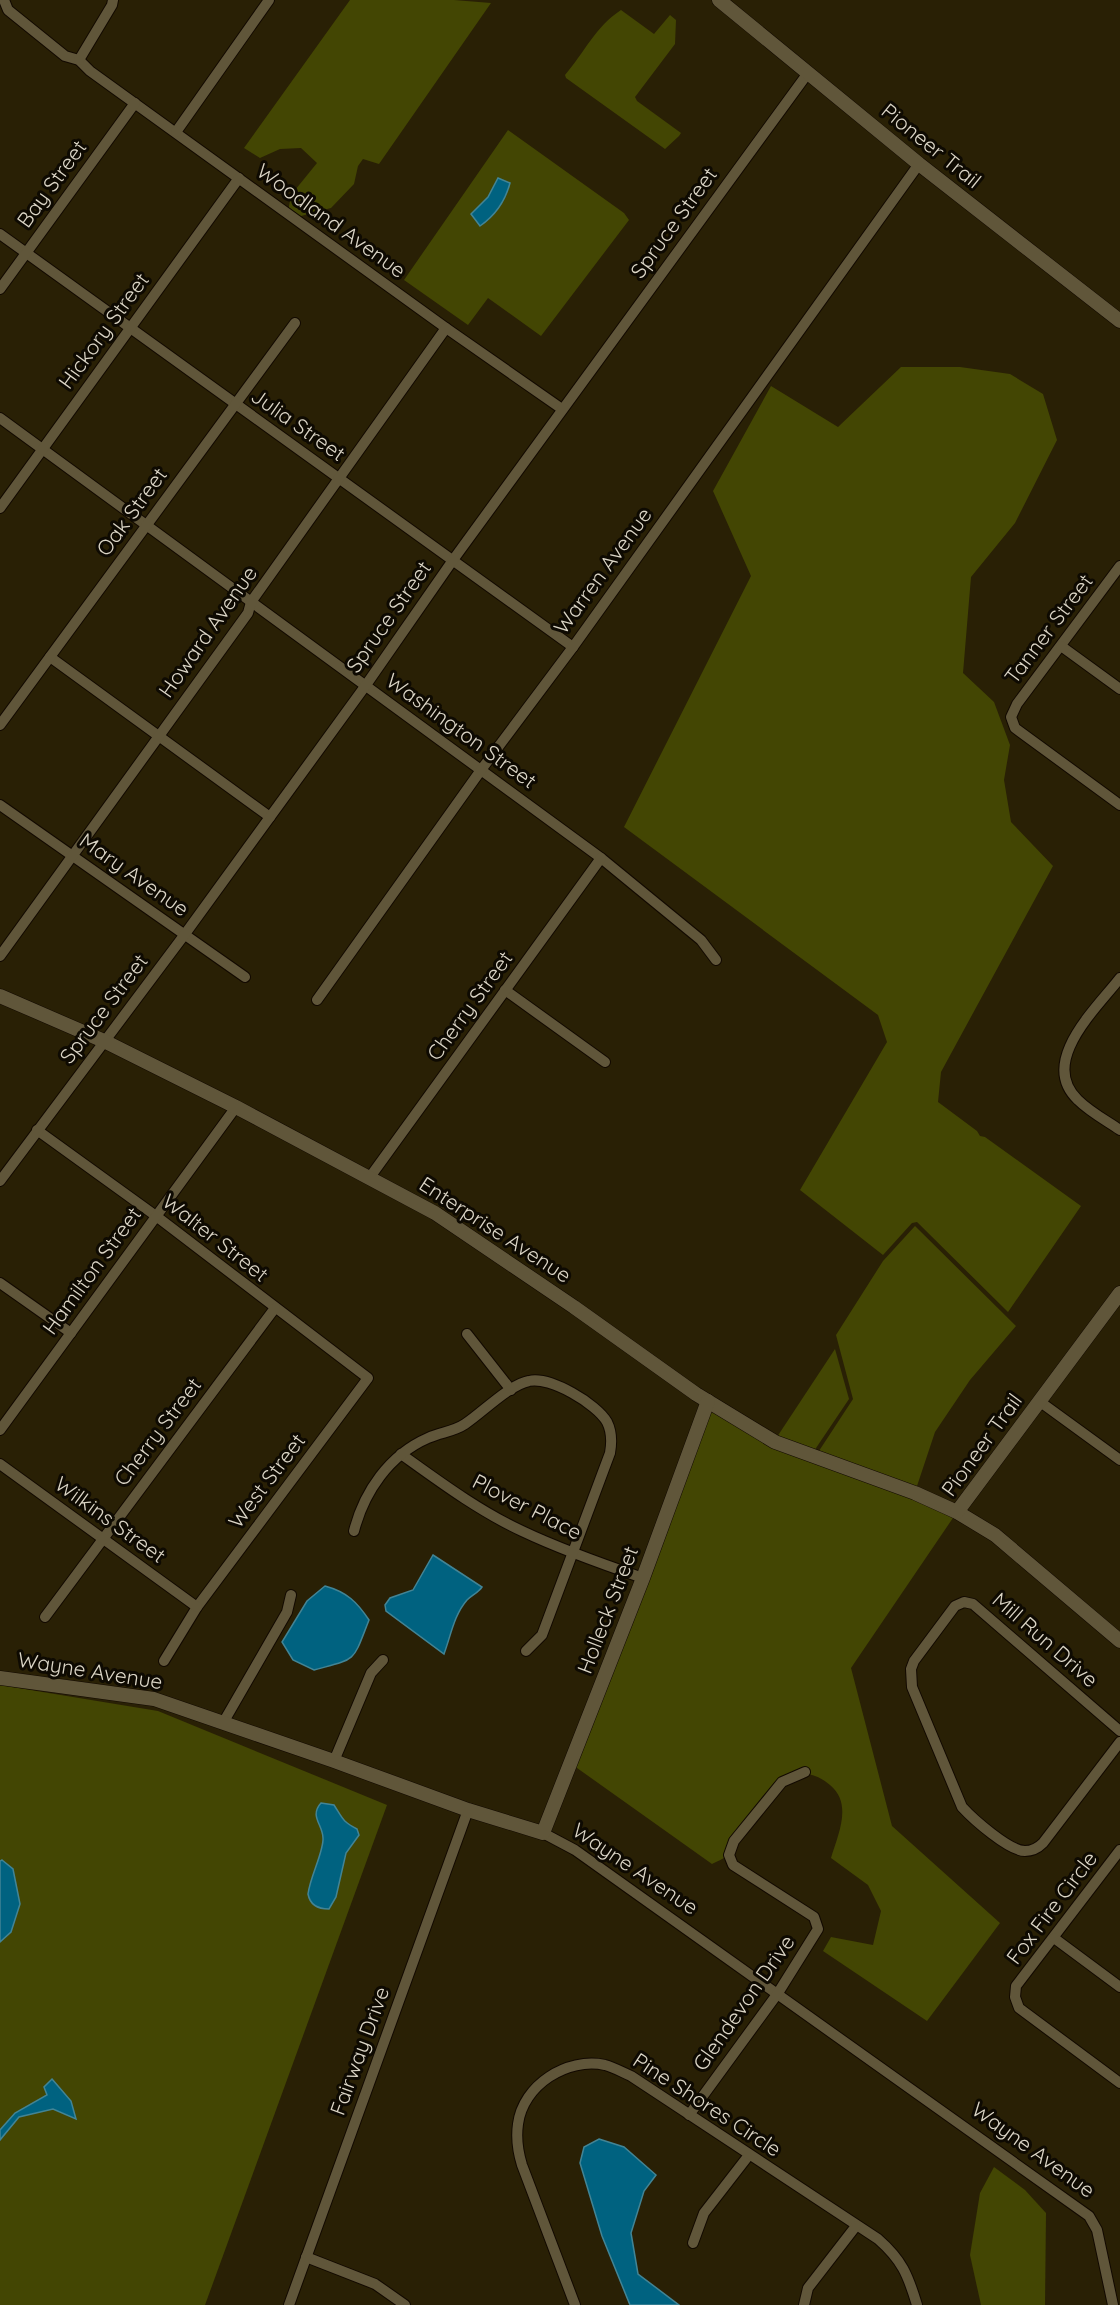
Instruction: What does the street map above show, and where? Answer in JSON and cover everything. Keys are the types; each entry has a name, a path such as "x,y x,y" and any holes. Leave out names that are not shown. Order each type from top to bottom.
{"street":[{"name":"Woodland Avenue","path":"4,0 8,10 65,56 79,60 446,328 562,409"},
{"path":"79,60 113,0"},
{"path":"177,132 269,0"},
{"name":"Pioneer Trail","path":"719,0 919,164 1120,321"},
{"name":"Spruce Street","path":"0,1181 185,934 562,409 808,73"},
{"name":"Bay Street","path":"0,289 135,103"},
{"name":"Warren Avenue","path":"317,1000 919,164"},
{"name":"Hickory Street","path":"0,508 239,178"},
{"name":"Julia Street","path":"0,234 573,647"},
{"name":"Oak Street","path":"0,725 295,323"},
{"name":"Howard Avenue","path":"0,956 248,613 251,602 446,328"},
{"name":"Washington Street","path":"0,418 601,858 700,940 716,960"},
{"name":"Tanner Street","path":"1120,566 1017,704 1011,717 1015,728 1120,805"},
{"path":"1061,646 1120,688"},
{"path":"50,657 270,817"},
{"name":"Mary Avenue","path":"0,805 245,977"},
{"name":"Cherry Street","path":"370,1178 601,858"},
{"path":"1120,978 1070,1044 1065,1057 1065,1076 1077,1100 1120,1130"},
{"path":"505,990 605,1062"},
{"name":"Enterprise Avenue","path":"0,996 104,1041 236,1107 435,1213 708,1401 775,1442 884,1481 957,1512"},
{"name":"Hamilton Street","path":"0,1430 236,1107"},
{"name":"Walter Street","path":"37,1130 156,1216 368,1378"},
{"path":"0,1283 71,1334"},
{"name":"Pioneer Trail","path":"1118,1301 957,1512 995,1535 1120,1641"},
{"name":"Cherry Street","path":"45,1617 274,1308"},
{"path":"467,1334 511,1390"},
{"name":"West Street","path":"165,1661 197,1607 368,1378"},
{"path":"354,1531 360,1508 383,1472 401,1454 428,1438 455,1431 511,1390 529,1381 546,1380 558,1384 598,1411 610,1428 612,1440 610,1453 542,1635 526,1652"},
{"name":"Holleck Street","path":"543,1833 643,1578 708,1401"},
{"path":"1040,1401 1120,1460"},
{"name":"Plover Place","path":"401,1454 466,1500 520,1531 574,1554 643,1578"},
{"name":"Wilkins Street","path":"0,1464 197,1607"},
{"path":"223,1723 287,1612 291,1595"},
{"name":"Mill Run Drive","path":"1120,1731 973,1604 964,1602 955,1606 911,1668 912,1687 962,1807 970,1816 1012,1847 1024,1851 1036,1849 1043,1843 1120,1742"},
{"path":"334,1761 371,1673 383,1660"},
{"name":"Wayne Avenue","path":"0,1678 154,1699 468,1810 543,1833 575,1850 1089,2216 1097,2230 1113,2305"},
{"name":"Glendevon Drive","path":"689,2115 778,1993 819,1929 814,1917 733,1865 729,1855 734,1841 782,1782 805,1772"},
{"name":"Fairway Drive","path":"289,2305 468,1810"},
{"name":"Fox Fire Circle","path":"1119,1852 1016,1986 1015,1997 1020,2008 1120,2083"},
{"path":"1054,1938 1120,1988"},
{"name":"Pine Shores Circle","path":"575,2305 517,2149 518,2122 526,2101 535,2088 551,2075 568,2067 587,2064 606,2065 631,2076 878,2239 893,2252 910,2281 917,2305"},
{"path":"693,2243 705,2213 749,2155"},
{"path":"804,2305 808,2288 856,2226"},
{"path":"306,2257 375,2284 405,2305"}],"shaded area":[{"path":"350,0 454,0 491,3 379,164 363,159 358,166 354,184 331,208 301,216 288,212 291,195 317,163 301,148 280,149 260,158 244,148"},
{"path":"621,10 654,34 670,15 676,20 675,44 635,97 637,101 681,133 665,149 566,78 565,75 597,32"},
{"path":"508,130 624,213 629,220 541,336 488,298 468,325 404,280"},
{"path":"901,367 960,367 1010,374 1043,394 1057,440 1015,523 971,577 963,673 994,702 1010,745 1004,780 1011,822 1053,866 941,1072 938,1102 977,1131 980,1136 985,1137 1081,1206 1008,1312 917,1222 912,1223 883,1255 800,1190 887,1042 878,1015 624,827 751,576 713,491 771,386 838,427"},
{"path":"915,1226 1016,1326 970,1380 935,1432 915,1492 957,1512 851,1668 892,1826 1000,1923 927,2021 823,1951 831,1937 873,1945 881,1911 868,1885 831,1858 840,1829 842,1810 841,1801 830,1785 812,1775 797,1775 784,1783 772,1796 739,1844 726,1856 712,1864 570,1763 708,1401 815,1457 853,1399 836,1335 883,1261"},
{"path":"835,1349 849,1399 814,1451 777,1437"},
{"path":"0,1685 158,1711 387,1805 205,2305 0,2305"},
{"path":"994,2167 1025,2190 1046,2213 1045,2305 981,2305 970,2255 980,2193"}],"water":[{"path":"498,178 510,183 508,190 499,208 480,226 471,214 488,197"},
{"path":"433,1555 482,1587 467,1600 459,1612 444,1654 386,1611 385,1605 390,1598 413,1590"},
{"path":"325,1586 351,1598 369,1620 352,1657 314,1670 293,1660 282,1642 307,1601"},
{"path":"321,1803 334,1805 343,1819 357,1829 359,1835 346,1853 336,1897 329,1909 315,1906 308,1894 323,1843 316,1816"},
{"path":"2,1860 13,1869 20,1904 11,1932 0,1942 0,1861"},
{"path":"52,2079 71,2101 76,2119 53,2109 19,2117 0,2140 0,2130 15,2113 47,2095 44,2087"},
{"path":"599,2139 624,2147 656,2175 644,2191 631,2233 638,2274 679,2305 630,2305 602,2236 580,2163 584,2147"}]}
